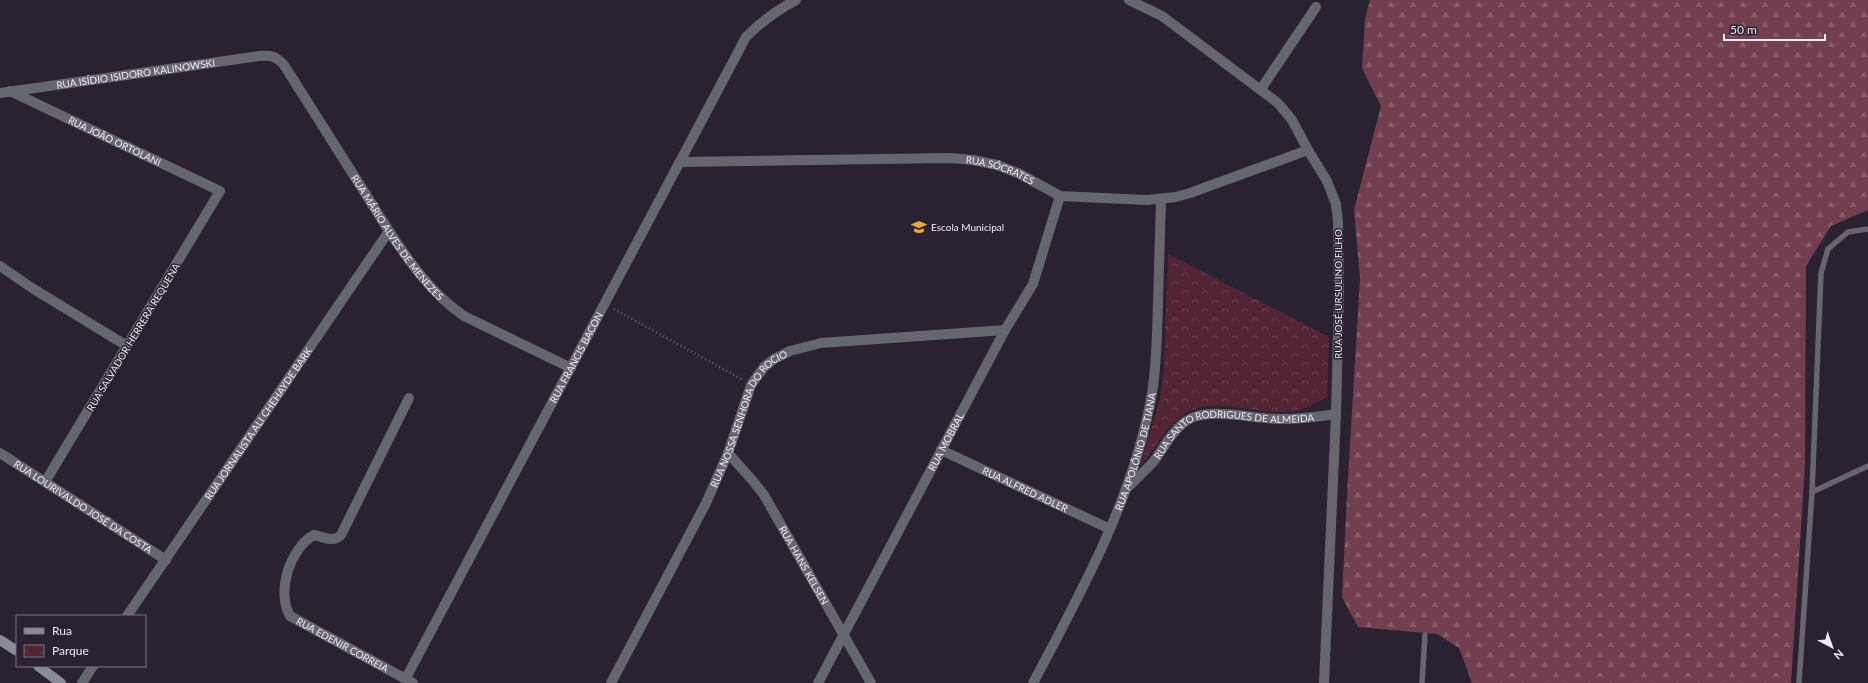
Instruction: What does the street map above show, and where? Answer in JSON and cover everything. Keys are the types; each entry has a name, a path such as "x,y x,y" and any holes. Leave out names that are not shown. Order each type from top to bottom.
{"street":[{"name":"RUA FRANCIS BACON","path":"410,681 604,304 746,37 774,13 796,0"},
{"name":"RUA JOSÉ URSULINO FILHO","path":"1129,0 1162,16 1261,89 1286,111 1332,192 1338,222 1339,293 1336,414 1324,683"},
{"path":"1261,89 1316,7"},
{"name":"RUA ISÍDIO ISIDORO KALINOWSKI","path":"5,92 270,55"},
{"name":"RUA MÁRIO ALVES DE MENEZES","path":"270,55 278,58 284,65 388,232 424,279 450,307 481,325 571,368"},
{"name":"RUA JOÃO ORTOLANI","path":"5,92 220,191"},
{"name":"RUA SÓCRATES","path":"680,162 950,158 997,165 1018,173 1060,196 1161,200 1190,193 1308,150"},
{"name":"RUA SALVADOR HERRERA REQUENA","path":"45,482 220,191"},
{"name":"RUA MOBRAL","path":"818,683 1005,330 1033,284 1060,196"},
{"name":"RUA APOLÔNIO DE TIANA","path":"1033,683 1092,571 1125,490 1146,423 1152,392 1157,333 1161,200"},
{"name":"RUA JORNALISTA ALI CHEHAYDE BARK","path":"128,615 388,232"},
{"path":"0,266 32,288 127,346"},
{"name":"RUA NOSSA SENHORA DO ROCIO","path":"611,683 706,503 728,452 751,385 764,368 774,359 790,351 806,346 1005,330"},
{"name":"RUA EDENIR CORREIA","path":"409,398 341,535 337,539 332,540 314,535 308,538 295,555 287,573 284,596 286,609 290,616 410,681"},
{"name":"RUA SANTO RODRIGUES DE ALMEIDA","path":"1125,490 1154,460 1178,428 1196,416 1217,413 1256,418 1298,419 1336,414"},
{"name":"RUA ALFRED ADLER","path":"941,450 1110,529"},
{"name":"RUA HANS KELSEN","path":"728,452 764,495 871,683"},
{"name":"RUA LOURIVALDO JOSÉ DA COSTA","path":"0,453 166,560"},
{"path":"0,640 16,650"},
{"path":"39,667 61,683"},
{"path":"82,683 92,667"}],"lane":[{"path":"1799,683 1812,492 1821,273 1828,249 1848,232 1868,229"},
{"path":"1812,492 1868,466"},
{"path":"1422,683 1425,635"}],"path":[{"path":"604,304 751,385"}],"green space":[{"path":"1370,0 1868,0 1868,210 1831,226 1806,266 1805,465 1791,683 1472,683 1459,648 1437,634 1358,627 1342,597 1360,278 1354,210 1381,106 1362,68 1365,19"},
{"path":"1168,254 1329,337 1327,397 1303,409 1285,412 1270,412 1224,406 1209,406 1195,409 1176,420 1140,466 1160,399 1164,368"}],"place":[{"name":"Escola Municipal","path":"919,227"}]}
